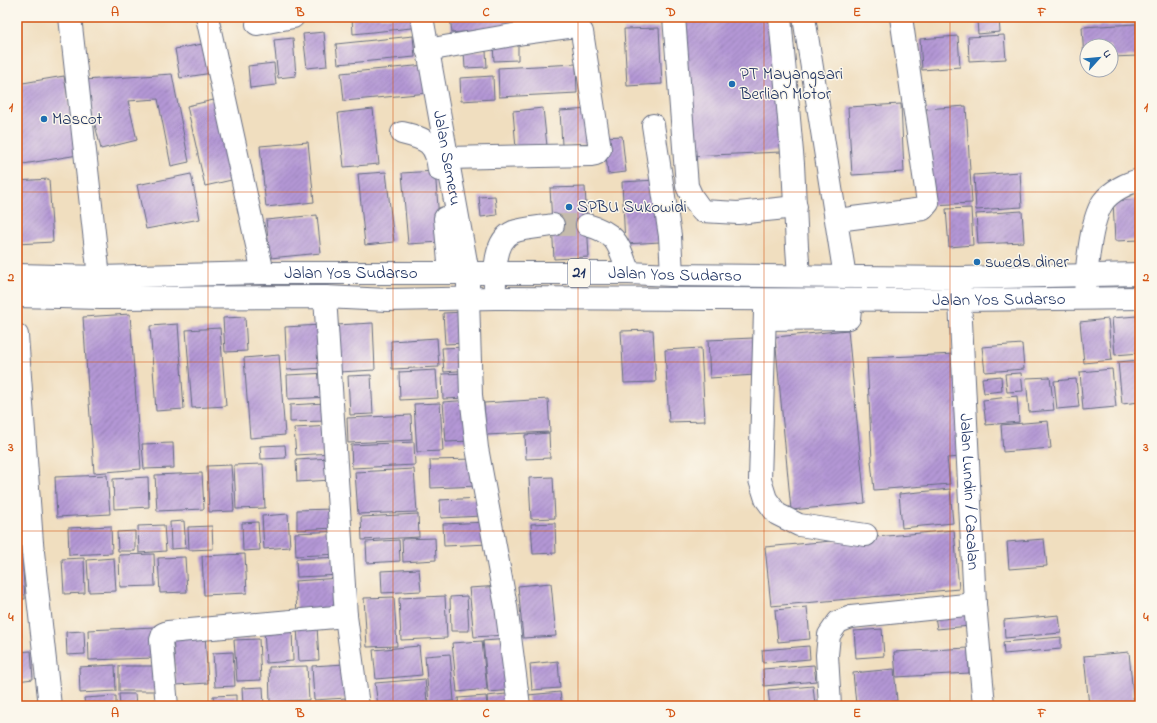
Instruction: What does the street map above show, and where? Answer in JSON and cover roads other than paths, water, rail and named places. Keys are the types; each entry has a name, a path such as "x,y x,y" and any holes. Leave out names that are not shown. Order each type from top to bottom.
{"main road":[{"path":"70,17 100,288"},
{"path":"208,17 263,273"},
{"path":"257,24 294,17"},
{"name":"Jalan Semeru","path":"422,17 447,158 459,273 468,298 472,395 477,448 506,606 519,706"},
{"path":"674,17 687,186 692,197 702,211 738,213 796,207"},
{"path":"780,17 796,207 799,276"},
{"path":"804,17 845,276"},
{"path":"837,220 923,209 928,203 901,17"},
{"path":"427,50 524,33 575,26 582,32 600,150 596,154 447,158"},
{"path":"653,125 670,236 672,276"},
{"path":"402,133 422,138 433,148 438,156 459,273"},
{"path":"1084,298 1086,275 1096,214 1104,201 1118,189 1140,180"},
{"path":"495,298 495,274 498,248 503,239 513,232 553,225"},
{"path":"587,225 599,228 614,238 629,273"},
{"name":"Jalan Yos Sudarso","path":"17,296 263,273 629,273 672,276 845,276 959,278 1140,274"},
{"name":"Jalan Yos Sudarso","path":"17,276 100,288 387,300 468,298 706,298 765,309 851,300 1140,298"},
{"name":"Jalan Lundin / Cacalan","path":"959,278 976,604 984,706"},
{"path":"325,297 346,616 358,706"},
{"path":"765,309 760,480 766,499 777,514 799,525 866,535"},
{"path":"17,335 32,543 50,706"},
{"path":"830,706 827,656 829,635 838,622 852,617 976,604"},
{"path":"167,706 161,640 164,634 168,632 346,616"}],"tunnel":[{"path":"553,225 587,225"}],"place":[{"name":"PT Mayangsari Berlian Motor","path":"732,84"},
{"name":"Mascot","path":"44,119"},
{"name":"SPBU Sukowidi","path":"569,207"},
{"name":"sweds diner","path":"977,262"}]}
